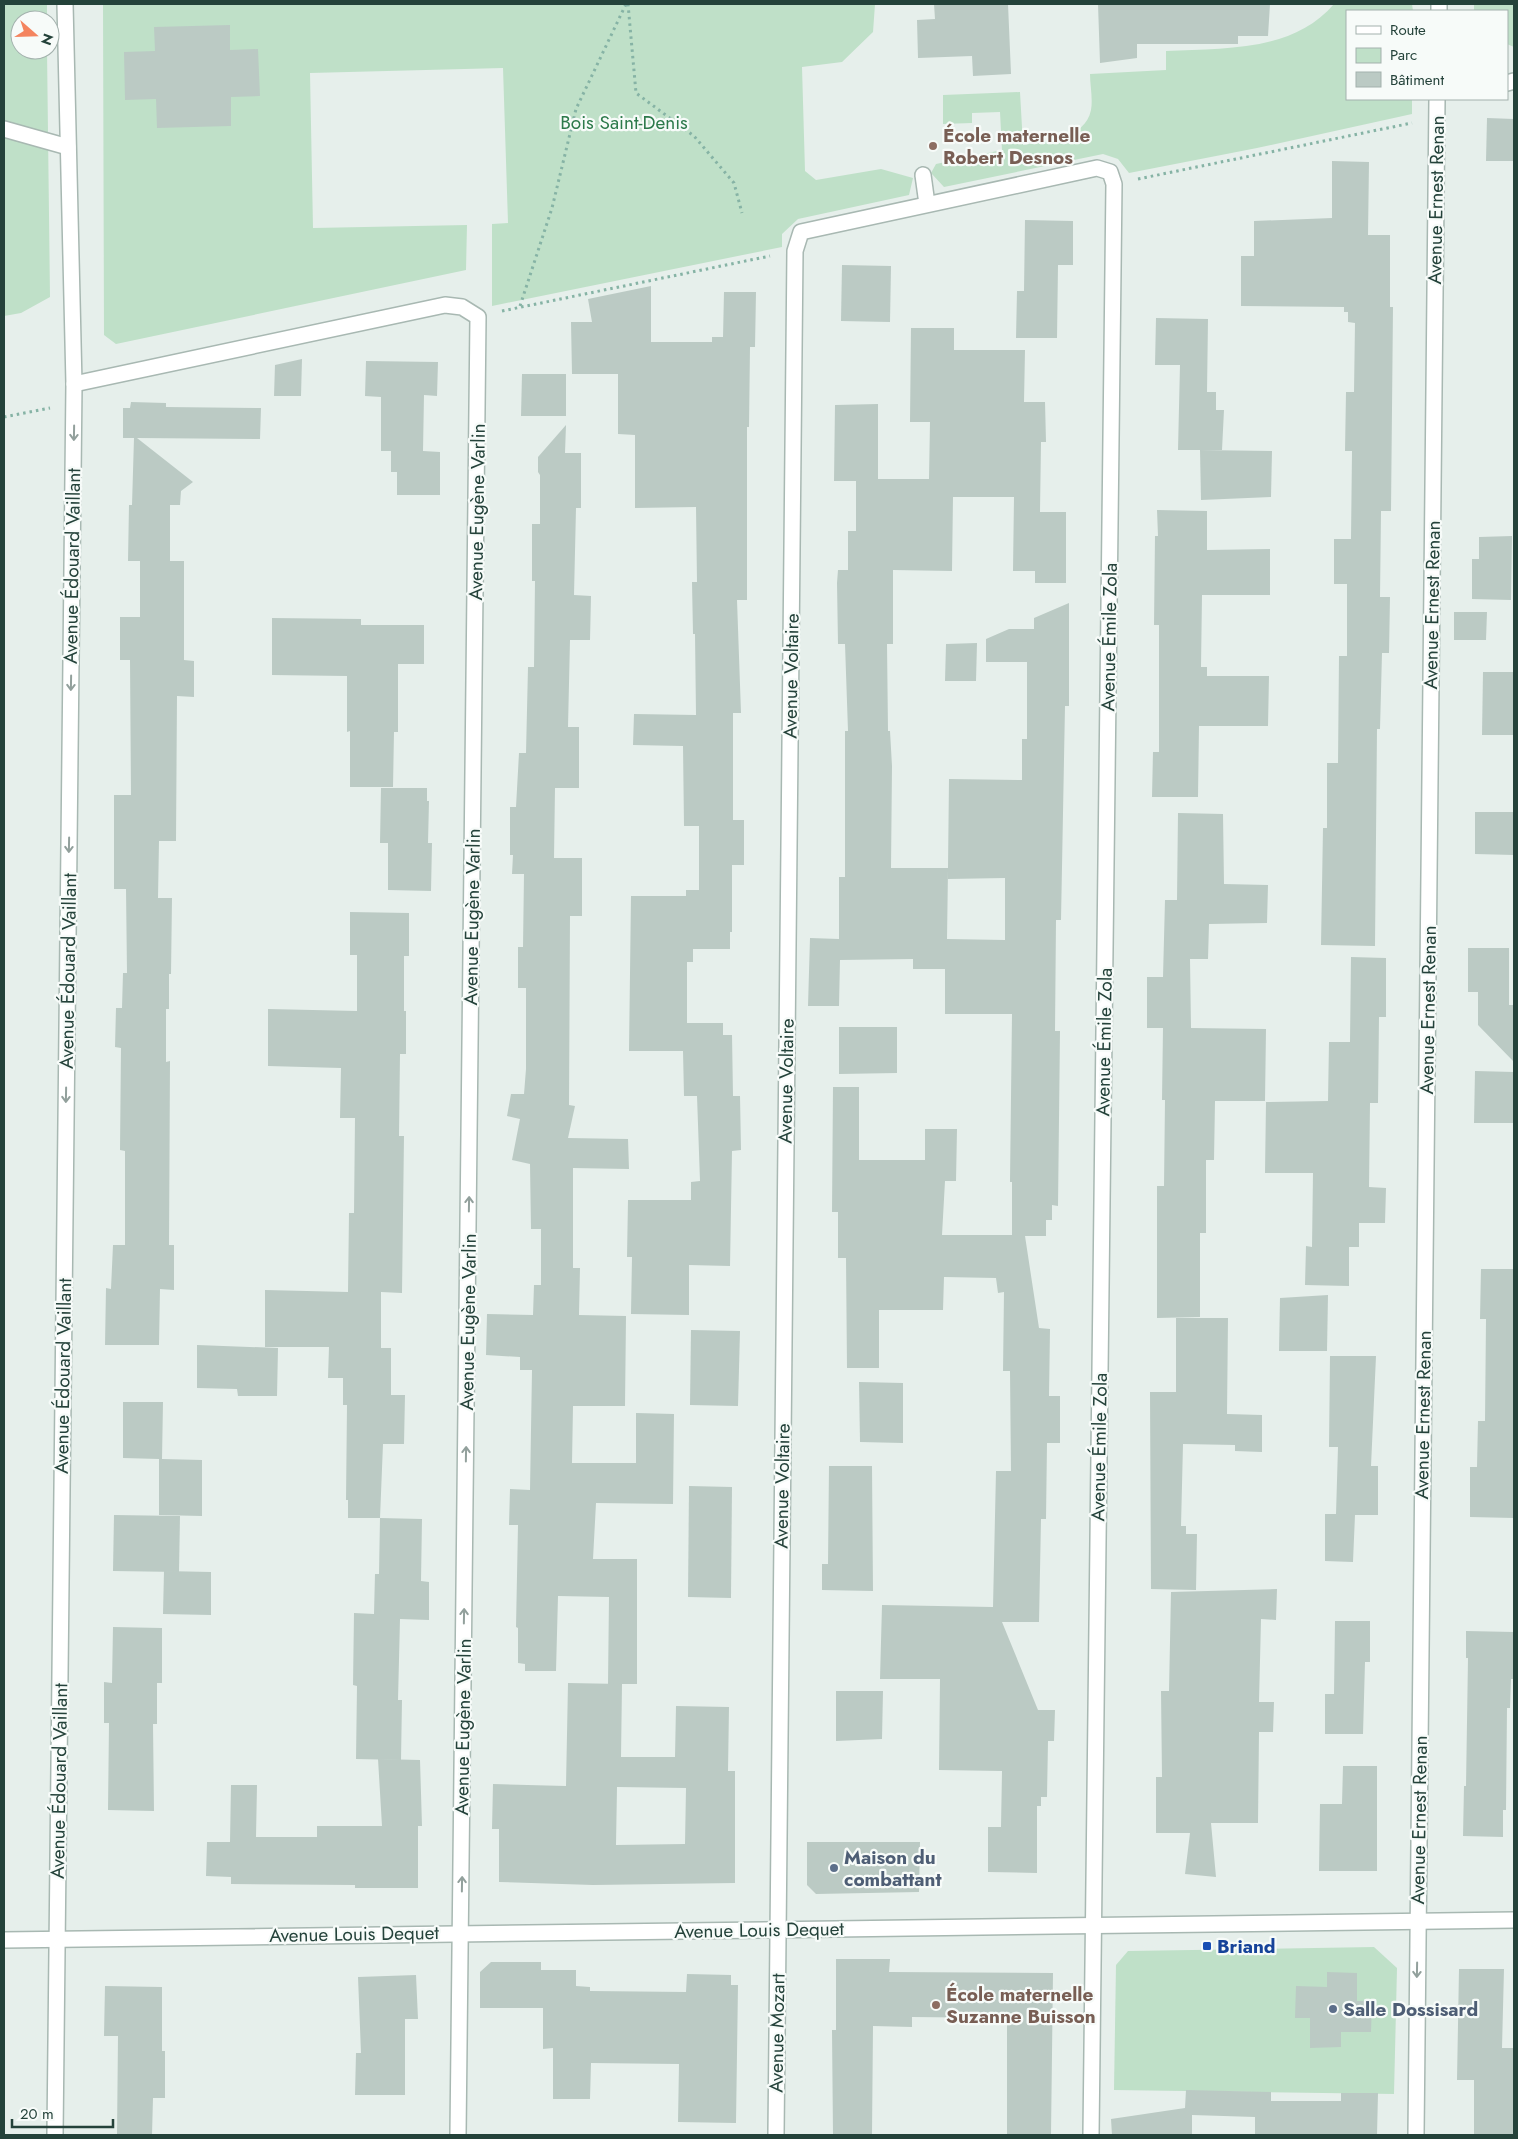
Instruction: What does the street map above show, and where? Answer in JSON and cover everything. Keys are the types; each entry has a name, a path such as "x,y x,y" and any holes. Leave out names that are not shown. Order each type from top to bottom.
{"street":[{"name":"Avenue Édouard Vaillant","path":"55,2135 74,403 65,4"},
{"name":"Avenue Ernest Renan","path":"1416,2135 1437,100"},
{"path":"4,129 68,147"},
{"path":"923,175 927,204 1097,168 1110,172 1114,184"},
{"name":"Avenue Émile Zola","path":"1091,2135 1114,184"},
{"name":"Avenue Voltaire","path":"778,1931 795,250 801,232 927,204"},
{"path":"74,384 445,305 462,307 478,317"},
{"name":"Avenue Eugène Varlin","path":"458,2135 478,317"},
{"name":"Avenue Louis Dequet","path":"4,1940 461,1932 778,1931 1514,1920"},
{"name":"Avenue Mozart","path":"776,2135 778,1931"}],"path":[{"path":"627,4 636,93 694,136 734,183 742,213"},
{"path":"520,306 552,208 576,109 627,4"},
{"path":"1114,184 1437,118"},
{"path":"478,317 520,306 795,250"},
{"path":"4,417 74,403"}],"green space":[{"path":"4,4 47,4 47,10 10,10 10,60 47,60 50,297 21,313 4,316"},
{"name":"Bois Saint-Denis","path":"103,4 875,4 873,32 842,62 802,67 805,171 816,180 881,169 913,178 909,195 798,219 782,234 782,247 492,306 492,224 508,223 503,68 310,73 313,228 467,225 466,270 116,344 104,335"},
{"path":"1334,4 1412,4 1413,10 1346,10 1346,100 1412,100 1412,114 1257,148 1129,173 1118,159 1103,154 944,187 931,173 936,164 1002,150 1000,112 972,113 972,123 943,124 943,95 1020,92 1023,145 1053,140 1073,133 1087,120 1092,106 1090,74 1166,70 1166,51 1257,44 1299,31 1317,20"},
{"path":"1474,4 1514,4 1514,47 1508,44 1508,10 1474,10"},
{"path":"1374,1947 1397,1968 1394,2094 1114,2090 1116,1965 1128,1951"}],"building":[{"path":"934,4 1008,4 1011,74 973,76 972,56 918,58 917,20 935,19"},
{"path":"1098,4 1270,4 1268,36 1238,36 1238,44 1137,44 1137,58 1100,63"},
{"path":"230,25 230,50 258,49 260,96 231,97 231,126 157,128 156,99 125,100 124,52 155,51 154,27"},
{"path":"1487,118 1514,119 1514,161 1486,161"},
{"path":"1332,161 1369,162 1368,235 1390,235 1390,307 1393,307 1391,511 1381,511 1380,597 1390,597 1389,653 1382,653 1380,729 1377,729 1375,946 1321,945 1323,828 1327,828 1327,763 1338,763 1339,656 1347,656 1347,584 1334,584 1334,539 1351,539 1352,451 1345,451 1346,392 1354,392 1355,323 1348,322 1348,312 1344,312 1344,307 1241,306 1241,256 1254,256 1254,221 1332,218"},
{"path":"1025,220 1073,221 1073,265 1058,265 1057,338 1016,338 1017,291 1024,291"},
{"path":"842,265 891,266 890,322 841,321"},
{"path":"651,286 651,342 712,342 712,337 723,337 724,292 756,292 755,347 750,347 749,427 747,427 747,600 737,600 741,713 733,713 733,820 744,820 744,865 732,865 732,932 730,932 730,949 693,949 693,962 687,962 687,1023 723,1023 723,1035 732,1035 733,1096 740,1096 741,1150 732,1151 730,1266 689,1265 689,1315 631,1314 632,1257 627,1257 628,1200 691,1200 691,1182 700,1181 697,1096 684,1096 683,1051 629,1051 631,896 686,896 686,890 699,890 699,826 684,826 683,746 633,745 634,714 696,715 692,582 697,582 696,507 635,508 635,435 618,434 618,374 572,374 571,322 592,322 588,299"},
{"path":"1156,318 1208,319 1207,392 1216,392 1216,410 1224,410 1222,450 1178,450 1180,365 1155,365"},
{"path":"911,328 954,328 954,350 1025,350 1024,402 1045,402 1046,442 1041,442 1040,512 1066,512 1066,583 1035,583 1035,571 1013,571 1014,497 953,497 952,571 893,570 893,644 887,644 888,731 890,731 892,766 891,868 948,868 949,779 1022,780 1022,739 1027,739 1027,662 986,662 986,639 1009,629 1034,629 1034,618 1069,603 1069,706 1065,706 1061,920 1056,920 1055,1031 1060,1031 1058,1206 1052,1205 1052,1220 1046,1220 1046,1236 1025,1236 1039,1328 1050,1329 1049,1396 1060,1396 1060,1443 1047,1443 1046,1519 1041,1519 1039,1622 1002,1622 1038,1710 1055,1710 1054,1741 1048,1741 1047,1797 1041,1797 1041,1806 1037,1806 1037,1873 988,1872 988,1827 1001,1827 1002,1771 939,1770 940,1679 880,1679 882,1605 993,1607 996,1471 1011,1471 1010,1371 1003,1371 1004,1292 998,1293 996,1278 944,1277 943,1310 879,1310 879,1368 847,1368 846,1258 838,1258 838,1212 832,1212 833,1087 859,1087 859,1160 925,1160 925,1129 957,1129 956,1181 945,1181 942,1235 1012,1235 1012,1182 1010,1182 1012,1014 945,1014 945,969 913,969 913,959 840,960 839,1006 808,1006 810,938 839,939 839,877 845,877 845,731 848,731 845,644 838,644 837,583 838,570 848,570 848,531 856,531 856,481 834,481 835,405 878,404 878,479 929,479 930,422 910,422","holes":["948,870 948,879 1005,878 1005,940 947,939"]},
{"path":"302,359 301,396 274,396 275,365"},
{"path":"366,361 438,362 437,396 424,395 423,451 440,452 440,495 397,495 397,472 391,472 391,451 381,451 381,397 365,396"},
{"path":"522,374 566,374 566,416 521,416"},
{"path":"131,402 166,403 166,407 261,408 260,439 137,438 193,482 181,491 180,505 170,505 170,561 184,561 184,660 194,661 194,697 177,696 176,841 159,841 158,898 172,898 171,974 169,974 169,1009 166,1009 166,1062 170,1061 169,1245 174,1245 174,1290 160,1289 159,1345 105,1345 106,1288 111,1289 113,1245 125,1245 125,1151 120,1150 121,1048 115,1047 116,1008 122,1008 123,973 127,973 126,889 114,889 114,795 131,795 130,660 120,660 120,617 140,617 140,561 128,561 129,505 132,505 134,438 123,438 123,408 130,408"},
{"path":"566,425 565,453 581,453 581,508 576,508 574,595 591,596 590,640 570,640 568,727 579,727 579,788 555,788 554,858 582,858 582,916 570,916 569,1105 575,1106 568,1138 628,1139 629,1169 573,1168 573,1268 580,1268 579,1315 626,1316 625,1406 573,1406 572,1463 636,1463 636,1413 674,1414 673,1504 596,1503 593,1559 637,1559 637,1684 608,1684 609,1597 558,1596 556,1671 525,1671 525,1664 518,1663 518,1628 516,1627 518,1525 509,1525 510,1489 530,1490 532,1370 520,1370 520,1357 486,1355 487,1314 533,1315 534,1285 541,1285 541,1229 531,1229 530,1164 512,1160 520,1119 507,1116 511,1094 524,1094 526,1069 526,988 518,988 518,947 523,947 524,874 512,874 513,855 510,855 510,807 516,807 519,753 526,753 528,667 534,667 535,581 532,581 532,524 540,524 538,457"},
{"path":"1200,450 1272,451 1271,497 1201,500"},
{"path":"1157,510 1207,511 1207,550 1270,549 1270,595 1202,595 1201,667 1207,667 1207,676 1269,676 1268,726 1199,726 1198,797 1152,797 1153,752 1159,752 1159,625 1154,625 1155,536 1158,536"},
{"path":"1512,536 1511,600 1472,599 1472,559 1479,559 1479,537"},
{"path":"1454,612 1487,612 1486,640 1454,640"},
{"path":"272,618 361,619 361,625 424,625 424,664 398,664 398,732 394,732 393,787 350,787 350,731 347,732 347,676 272,675"},
{"path":"977,643 976,681 945,681 946,644"},
{"path":"1483,672 1514,672 1514,735 1482,735"},
{"path":"381,788 427,788 427,801 429,801 428,843 432,843 431,891 388,890 388,843 380,843"},
{"path":"1475,812 1514,812 1514,855 1475,854"},
{"path":"1178,813 1223,814 1224,884 1268,885 1267,923 1209,924 1208,959 1190,959 1191,1028 1266,1029 1265,1101 1215,1101 1214,1160 1206,1160 1206,1233 1200,1233 1200,1317 1157,1318 1157,1186 1164,1186 1165,1100 1162,1100 1163,1028 1147,1028 1147,977 1163,977 1165,900 1177,900"},
{"path":"350,912 409,913 409,956 404,956 406,1054 400,1054 399,1136 404,1136 402,1293 381,1292 381,1348 391,1348 391,1395 405,1395 404,1444 383,1444 380,1518 348,1518 348,1500 346,1500 347,1405 343,1405 343,1378 328,1378 329,1347 265,1347 265,1290 348,1292 349,1213 354,1213 355,1118 340,1118 341,1068 268,1066 268,1009 357,1011 357,955 350,955"},
{"path":"1468,948 1509,948 1509,1005 1514,1005 1514,1062 1478,1025 1478,992 1468,992"},
{"path":"1351,957 1386,958 1386,1017 1379,1017 1378,1103 1370,1103 1369,1187 1386,1188 1385,1223 1359,1223 1359,1247 1349,1247 1349,1286 1305,1285 1306,1246 1312,1247 1313,1173 1265,1173 1266,1102 1328,1101 1329,1042 1350,1042"},
{"path":"839,1027 897,1027 897,1073 839,1074"},
{"path":"1475,1071 1514,1072 1514,1123 1474,1123"},
{"path":"1481,1269 1514,1269 1514,1518 1470,1517 1470,1467 1477,1467 1478,1421 1485,1421 1486,1319 1480,1319"},
{"path":"1328,1295 1327,1351 1279,1351 1280,1298"},
{"path":"1176,1318 1228,1318 1227,1414 1262,1415 1262,1452 1235,1451 1235,1445 1183,1444 1181,1526 1186,1526 1186,1534 1197,1534 1196,1590 1151,1589 1150,1392 1176,1392"},
{"path":"691,1330 740,1331 738,1406 690,1405"},
{"path":"197,1345 278,1348 277,1396 238,1396 237,1389 197,1388"},
{"path":"1330,1356 1376,1356 1371,1466 1378,1466 1378,1515 1355,1515 1353,1562 1325,1561 1325,1514 1336,1514 1338,1447 1329,1447"},
{"path":"859,1382 903,1383 903,1443 860,1442"},
{"path":"123,1402 163,1402 162,1459 202,1460 202,1516 159,1515 159,1459 123,1458"},
{"path":"829,1466 872,1466 873,1591 822,1590 822,1564 828,1564"},
{"path":"689,1486 732,1487 731,1598 688,1597"},
{"path":"114,1515 180,1516 179,1572 113,1571"},
{"path":"380,1518 422,1519 421,1581 429,1582 429,1620 400,1619 398,1700 402,1700 401,1760 356,1759 357,1686 353,1685 354,1613 374,1614 375,1574 379,1574"},
{"path":"164,1571 211,1572 211,1615 163,1614"},
{"path":"1277,1589 1276,1620 1261,1619 1259,1702 1274,1702 1273,1732 1259,1732 1258,1823 1211,1823 1216,1877 1185,1874 1190,1833 1156,1833 1156,1777 1162,1777 1161,1691 1169,1691 1171,1592"},
{"path":"1335,1621 1370,1621 1370,1662 1365,1662 1363,1734 1325,1734 1325,1694 1334,1694"},
{"path":"113,1627 162,1628 162,1683 157,1683 157,1724 153,1724 154,1811 108,1810 109,1723 104,1723 104,1682 112,1683"},
{"path":"1466,1631 1514,1632 1514,1679 1511,1679 1510,1708 1507,1708 1506,1810 1503,1810 1503,1837 1463,1836 1464,1786 1466,1786 1468,1658 1466,1658"},
{"path":"568,1683 622,1684 621,1757 675,1757 676,1706 729,1707 728,1771 735,1771 735,1883 593,1885 499,1882 499,1829 492,1829 493,1784 566,1786","holes":["617,1787 686,1788 685,1844 616,1845"]},
{"path":"836,1691 883,1691 882,1739 836,1741"},
{"path":"378,1759 420,1760 422,1826 418,1826 418,1888 355,1888 355,1885 231,1884 231,1877 206,1876 207,1842 230,1842 231,1785 257,1785 256,1837 317,1837 317,1826 382,1826"},
{"path":"1343,1766 1377,1766 1377,1871 1319,1871 1320,1804 1342,1804"},
{"path":"807,1842 920,1842 919,1892 816,1894 807,1885"},
{"path":"836,1959 890,1959 889,1972 1053,1973 1051,2135 1007,2135 1007,2018 912,2017 912,2027 873,2026 872,2135 833,2135 832,2030 836,2030"},
{"path":"491,1962 541,1962 541,1970 576,1970 576,1986 590,1987 590,1991 686,1992 687,1974 731,1975 731,1985 738,1985 736,2123 678,2122 679,2064 591,2063 590,2099 553,2099 553,2048 543,2049 543,2008 480,2008 480,1972"},
{"path":"1459,1969 1504,1969 1502,2048 1514,2048 1513,2135 1474,2135 1474,2080 1457,2080"},
{"name":"Salle Dossisard","path":"1327,1972 1357,1973 1357,2001 1372,2001 1371,2032 1341,2032 1341,2047 1310,2048 1310,2018 1295,2018 1296,1986 1327,1987"},
{"path":"416,1975 418,2019 405,2019 405,2095 355,2095 356,2053 361,2053 358,1977"},
{"path":"105,1986 162,1987 162,2051 165,2051 165,2098 153,2098 152,2135 117,2135 118,2036 104,2036"},
{"path":"1186,2090 1271,2092 1271,2101 1341,2101 1341,2093 1378,2093 1377,2135 1255,2134 1255,2117 1192,2115 1192,2135 1112,2135 1111,2119 1185,2108"}],"place":[{"name":"École maternelle Robert Desnos","path":"933,146"},
{"name":"Maison du combattant","path":"834,1868"},
{"name":"Briand","path":"1207,1946"},
{"name":"École maternelle Suzanne Buisson","path":"936,2005"},
{"name":"Salle Dossisard","path":"1333,2009"}]}
